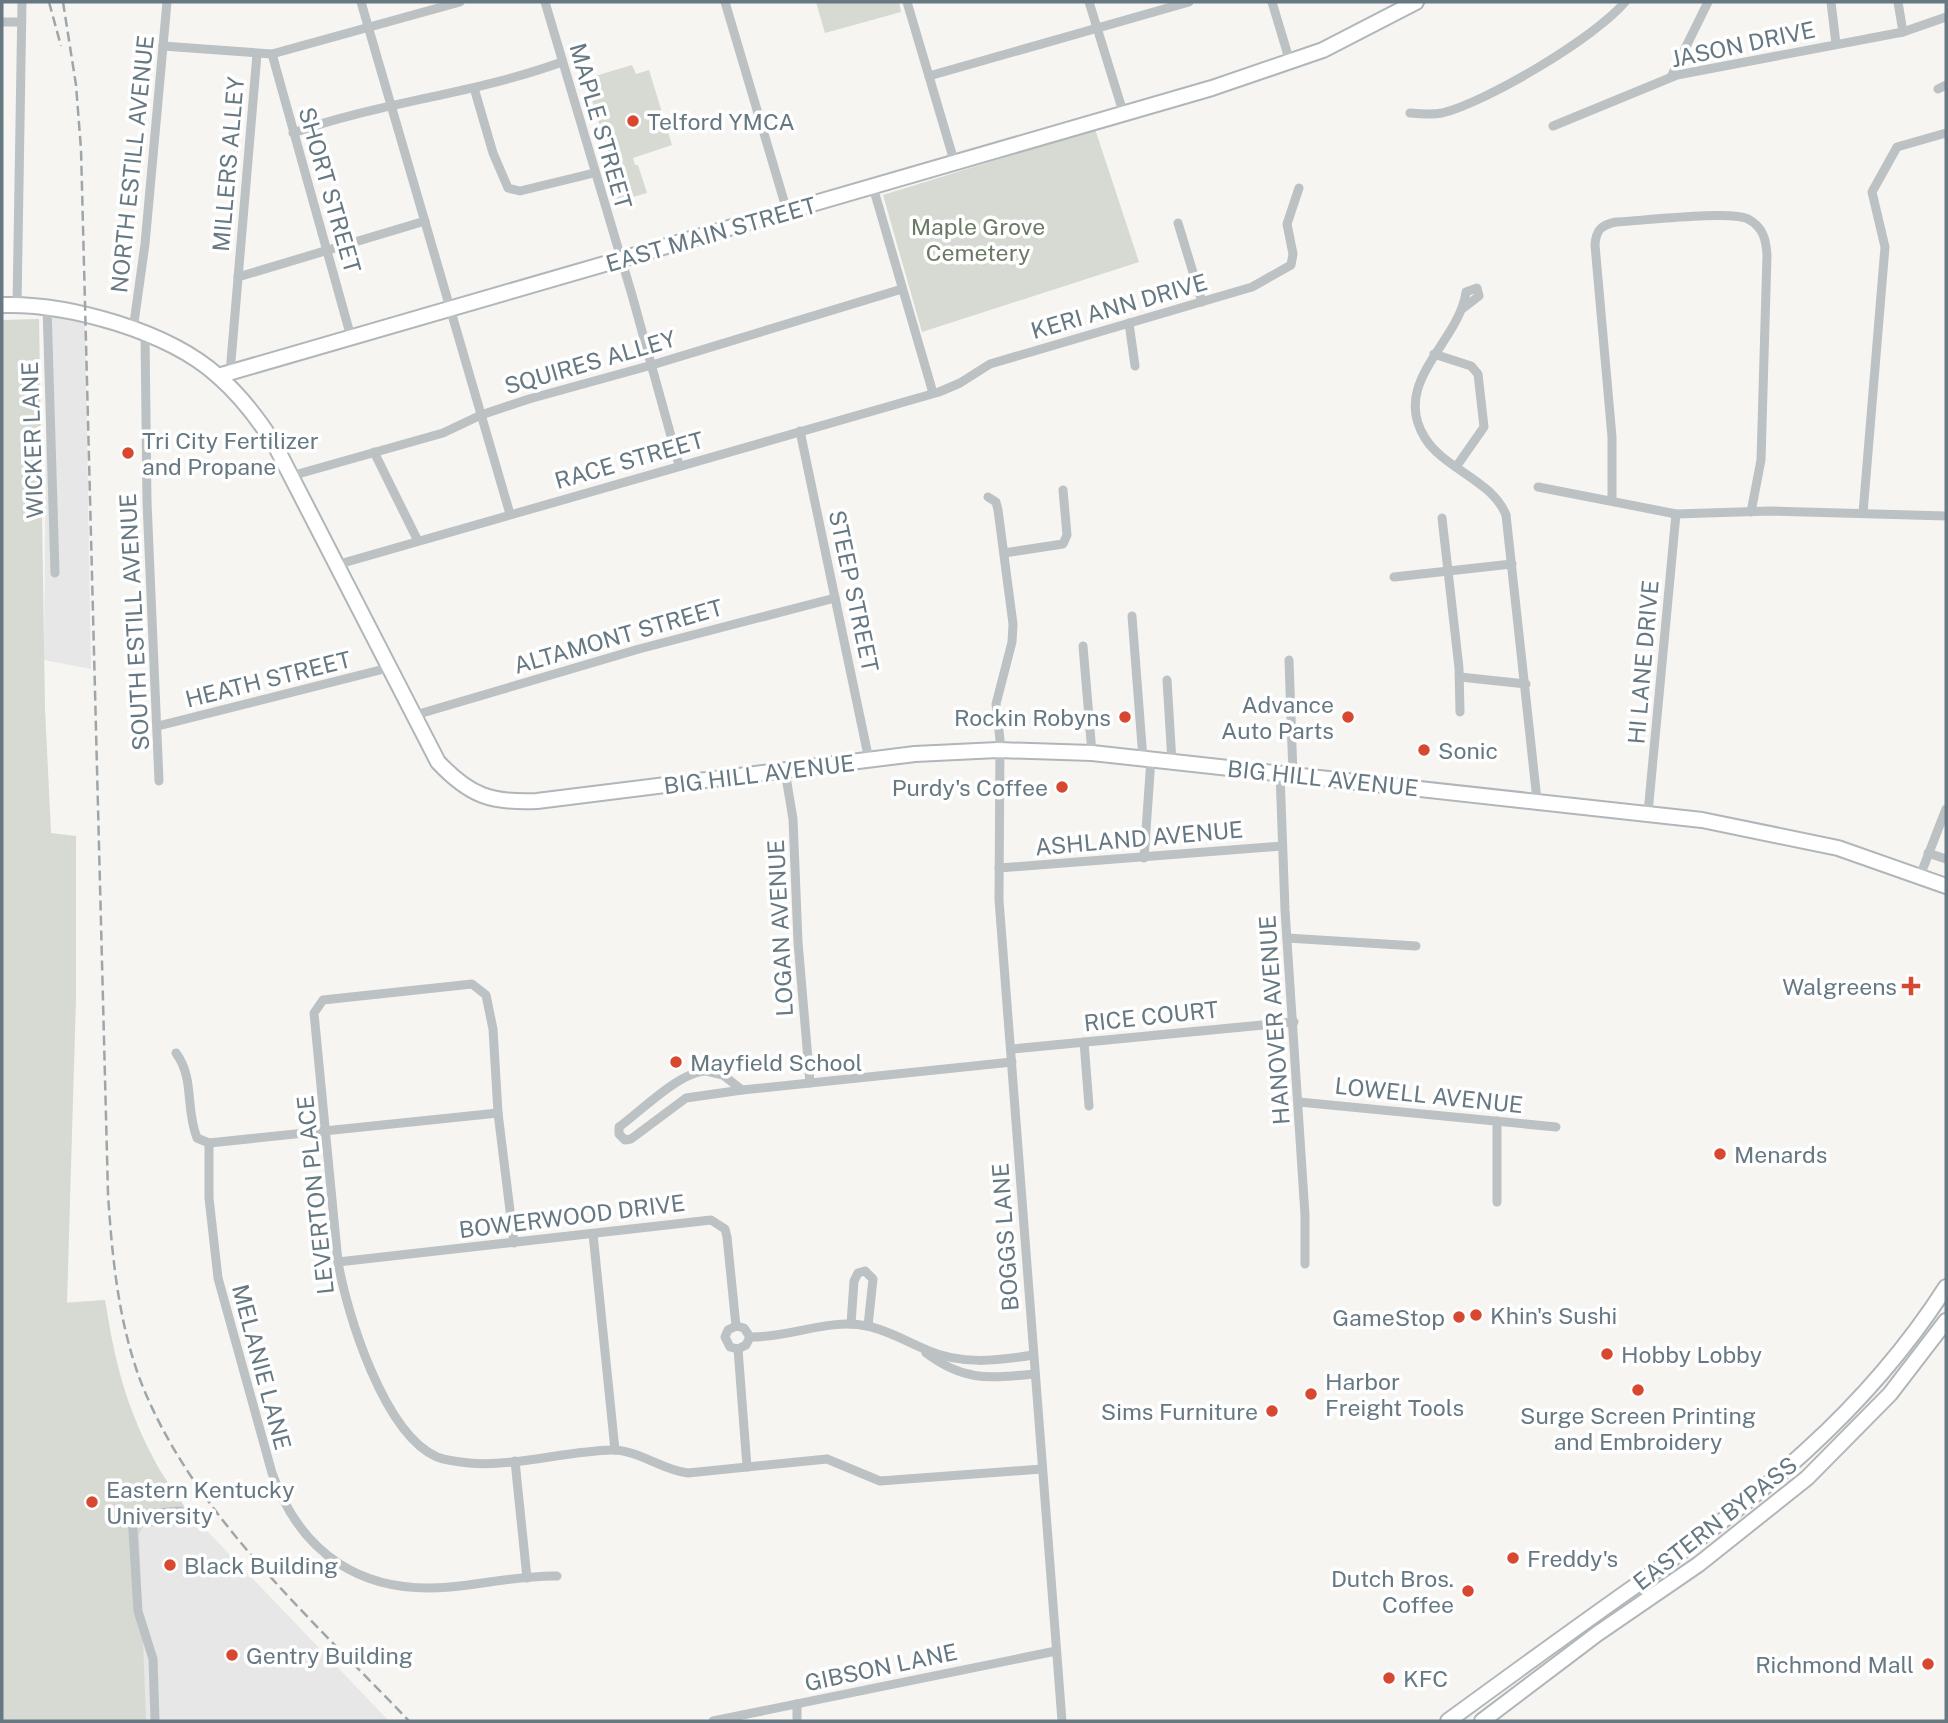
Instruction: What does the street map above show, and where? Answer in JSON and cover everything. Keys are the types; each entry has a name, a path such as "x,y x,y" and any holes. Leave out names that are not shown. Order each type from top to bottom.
{"main road":[{"name":"EAST MAIN STREET","path":"224,374 1124,114 1290,62 1362,32 1416,2"},
{"path":"9,305 85,313 185,353 224,374"},
{"name":"BIG HILL AVENUE","path":"224,374 262,425 291,476 438,762 458,783 493,799 537,801 869,760 998,750 1092,753 1537,800 1769,831 1838,848 1946,887"},
{"name":"EASTERN BYPASS","path":"1448,1721 1661,1567 1787,1471 1875,1382 1946,1287"},
{"name":"EASTERN BYPASS","path":"1482,1721 1597,1634 1699,1564 1807,1478 1890,1394 1946,1321"},
{"path":"1597,1634 1619,1608 1657,1583 1662,1574 1661,1567"}],"street":[{"path":"9,305 22,2"},
{"name":"NORTH ESTILL AVENUE","path":"139,333 167,2"},
{"path":"361,2 510,514"},
{"path":"163,46 272,54 460,2"},
{"name":"MAPLE STREET","path":"545,2 679,465"},
{"path":"725,2 787,211"},
{"path":"907,2 955,164"},
{"path":"1090,2 1124,114"},
{"path":"929,76 1189,2"},
{"path":"1272,2 1290,62"},
{"path":"1410,113 1442,113 1518,79 1600,24 1625,2"},
{"path":"1671,78 1708,2"},
{"path":"1831,2 1836,44"},
{"path":"1903,32 1898,3 1910,2"},
{"name":"JASON DRIVE","path":"1553,126 1671,78 1903,32 1946,17"},
{"path":"2,22 20,22"},
{"name":"MILLERS ALLEY","path":"224,374 238,277 257,54"},
{"name":"SHORT STREET","path":"272,54 351,337"},
{"path":"293,133 392,106 474,88 562,62"},
{"path":"474,88 493,153 508,188 520,191 594,173"},
{"path":"1863,513 1885,247 1872,192 1897,147 1946,133"},
{"path":"873,187 933,393"},
{"name":"KERI ANN DRIVE","path":"933,393 960,383 990,364 1252,287 1286,270 1293,260 1289,215 1299,188"},
{"path":"1612,500 1612,437 1595,245 1598,231 1605,225 1616,222 1737,216 1757,225 1766,237 1767,255 1761,460 1751,512"},
{"name":"MILLERS ALLEY","path":"238,277 425,221"},
{"path":"1178,223 1202,302"},
{"name":"SQUIRES ALLEY","path":"291,476 443,433 481,415 902,289"},
{"name":"WICKER LANE","path":"47,307 55,573"},
{"path":"1462,309 1419,381 1416,412 1426,440 1502,507 1512,564 1537,800"},
{"path":"1129,323 1135,366"},
{"name":"SOUTH ESTILL AVENUE","path":"139,333 159,781"},
{"path":"1434,354 1471,366 1480,378 1484,427 1456,467"},
{"name":"RACE STREET","path":"336,565 417,539 933,393"},
{"name":"STEEP STREET","path":"800,431 869,760"},
{"path":"374,452 417,539"},
{"path":"1538,487 1676,514 1751,512 1946,516"},
{"path":"1004,553 1063,544 1067,531 1063,490"},
{"name":"BOGGS LANE","path":"988,497 997,506 1013,636 996,698 999,868 1034,1374 1062,1721"},
{"name":"HI LANE DRIVE","path":"1648,813 1676,514"},
{"path":"1442,518 1460,677 1460,712"},
{"path":"1394,577 1512,564"},
{"name":"ALTAMONT STREET","path":"412,716 639,649 835,598"},
{"path":"1132,616 1147,759 1144,858"},
{"path":"1083,646 1092,753"},
{"name":"HANOVER AVENUE","path":"1289,660 1287,774 1282,845 1299,1102 1305,1264"},
{"name":"HEATH STREET","path":"158,726 388,668"},
{"path":"1460,677 1526,684"},
{"path":"1167,680 1172,762"},
{"name":"LOGAN AVENUE","path":"785,771 793,819 798,942 810,1083"},
{"path":"1920,876 1946,809"},
{"name":"ASHLAND AVENUE","path":"999,868 1282,845"},
{"path":"1928,853 1946,859"},
{"path":"1287,938 1416,946"},
{"name":"LEVERTON PLACE","path":"514,1243 498,1113 493,1030 486,995 472,984 323,1000 314,1013 338,1262 345,1297 359,1344 378,1386 418,1444 437,1457 469,1463 615,1450 672,1471 827,1459 880,1481 1042,1469"},
{"name":"RICE COURT","path":"1012,1049 1294,1022"},
{"path":"1084,1042 1089,1106"},
{"path":"176,1053 185,1065 193,1128 197,1138 209,1143 498,1113"},
{"path":"742,1090 723,1074 694,1073 619,1127 620,1134 625,1140 631,1139 685,1098 1012,1062"},
{"name":"LOWELL AVENUE","path":"1299,1102 1556,1127"},
{"path":"1497,1121 1497,1202"},
{"name":"MELANIE LANE","path":"209,1143 209,1198 218,1278 272,1473 292,1518 328,1558 383,1584 408,1589 449,1588 557,1576"},
{"name":"BOWERWOOD DRIVE","path":"338,1262 711,1220 719,1225 727,1237 736,1326"},
{"path":"593,1234 615,1450"},
{"path":"851,1324 854,1281 858,1273 865,1271 873,1279 868,1326"},
{"path":"750,1337 775,1338 831,1325 851,1324 868,1326 962,1360 1033,1355"},
{"path":"736,1326 744,1328 750,1337 746,1345 738,1349 730,1347 726,1341 728,1330 736,1326"},
{"path":"920,1347 950,1370 968,1376 1034,1374"},
{"path":"738,1349 747,1467"},
{"path":"515,1461 527,1578"},
{"path":"155,1721 153,1659 138,1611 132,1515 180,1511"},
{"name":"GIBSON LANE","path":"713,1721 1056,1651"},
{"path":"797,1704 797,1721"}],"shaded area":[{"path":"47,307 85,313 91,669 44,660"},
{"name":"Eastern Kentucky University","path":"105,1300 116,1370 158,1468 188,1511 389,1721 2,1721 2,1306"}],"green space":[{"path":"816,2 899,2 901,12 825,33"},
{"name":"Telford YMCA","path":"632,65 636,74 649,70 672,145 633,158 647,193 615,202 607,174 612,172 609,164 612,163 585,79"},
{"name":"Maple Grove Cemetery","path":"1095,129 1139,262 922,332 883,195"},
{"path":"39,319 45,708 51,833 76,836 76,998 67,1303 105,1300 118,1365 137,1424 157,1465 186,1509 193,1525 143,1527 139,1534 146,1721 2,1721 2,320"}],"railway":[{"path":"49,2 61,46"},
{"path":"63,2 76,85 81,149 108,1194 121,1310 139,1377 161,1426 189,1473 256,1561 409,1721"}],"place":[{"name":"Telford YMCA","path":"633,121"},
{"name":"Tri City Fertilizer and Propane","path":"128,453"},
{"name":"Rockin Robyns","path":"1125,717"},
{"name":"Advance Auto Parts","path":"1348,717"},
{"name":"Sonic","path":"1424,750"},
{"name":"Purdy's Coffee","path":"1062,787"},
{"name":"Walgreens","path":"1911,986"},
{"name":"Mayfield School","path":"676,1062"},
{"name":"Menards","path":"1720,1154"},
{"name":"Khin's Sushi","path":"1476,1315"},
{"name":"GameStop","path":"1459,1317"},
{"name":"Hobby Lobby","path":"1607,1354"},
{"name":"Surge Screen Printing and Embroidery","path":"1638,1390"},
{"name":"Harbor Freight Tools","path":"1311,1394"},
{"name":"Sims Furniture","path":"1272,1411"},
{"name":"Eastern Kentucky University","path":"92,1502"},
{"name":"Freddy's","path":"1513,1558"},
{"name":"Black Building","path":"170,1565"},
{"name":"Dutch Bros. Coffee","path":"1468,1591"},
{"name":"Gentry Building","path":"232,1655"},
{"name":"Richmond Mall","path":"1928,1664"},
{"name":"KFC","path":"1389,1678"}]}
